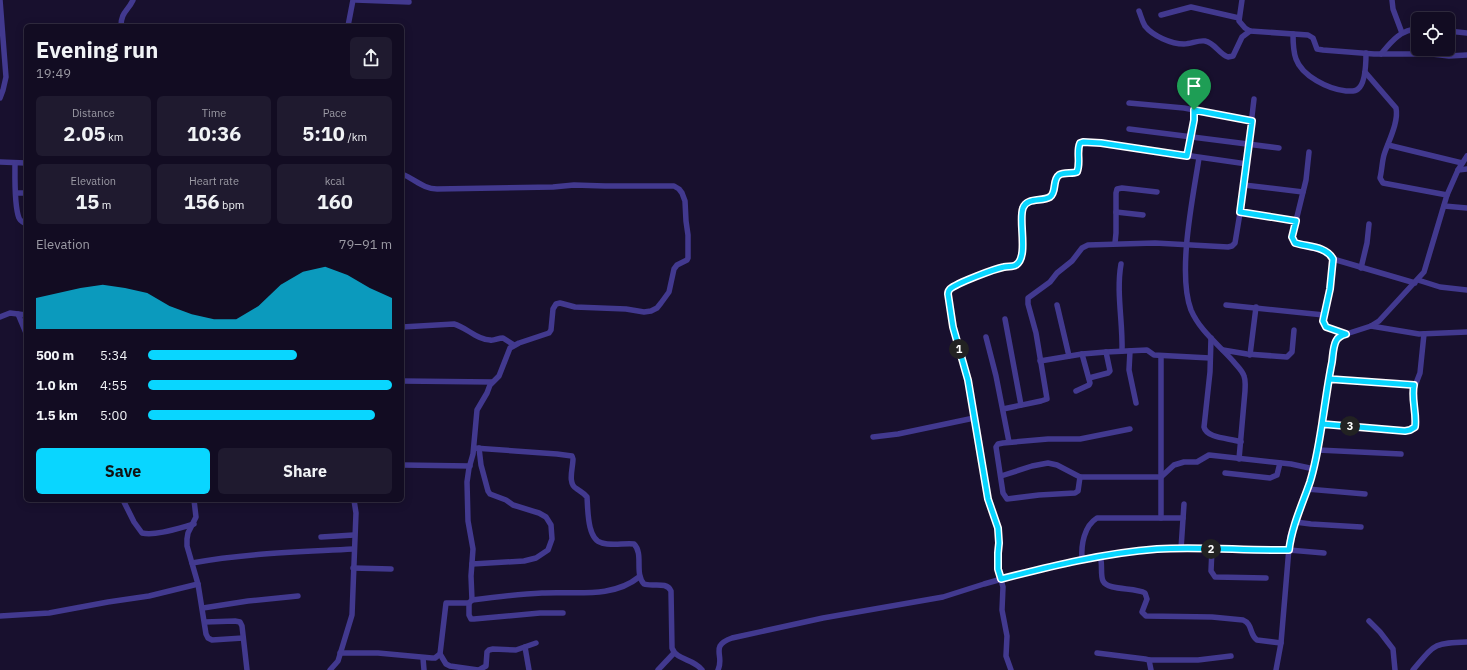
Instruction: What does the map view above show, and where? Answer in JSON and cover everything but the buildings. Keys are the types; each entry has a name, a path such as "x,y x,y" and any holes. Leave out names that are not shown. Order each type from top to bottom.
{"street":[{"path":"0,0 6,77 0,98"},
{"path":"121,24 121,17 132,0"},
{"path":"349,24 355,0 409,2"},
{"path":"1242,0 1239,18 1242,25 1250,31 1308,35 1311,36 1317,49 1381,54 1467,55"},
{"path":"1392,0 1393,9 1402,33"},
{"path":"1161,15 1192,7 1239,18"},
{"path":"1139,11 1146,27 1158,36 1177,44 1207,41 1219,52 1228,57 1233,56 1242,37 1250,31"},
{"path":"1381,54 1392,41 1402,33 1411,30"},
{"path":"1455,32 1467,33"},
{"path":"1293,34 1296,59 1300,67 1318,82 1328,87 1352,91 1358,90 1362,85 1365,72 1366,53"},
{"path":"1365,72 1396,108 1395,121 1384,156 1380,178 1383,183 1447,195"},
{"path":"1003,409 1042,401 1047,398 1036,333 1028,304 1028,298 1050,282 1082,248 1088,245 1115,243 1232,246 1236,240 1254,99"},
{"path":"1129,103 1194,110 1252,121"},
{"path":"1187,156 1194,120 1194,110"},
{"path":"1129,129 1279,148"},
{"path":"1010,670 1010,664 1006,656 1007,636 1002,610 1003,594 1001,579 998,569 999,534 988,499 968,380 953,327 948,294 949,291 951,288 999,268 1017,264 1023,249 1023,208 1029,202 1051,197 1056,178 1059,175 1077,172 1079,168 1078,152 1080,143 1101,143 1246,164"},
{"path":"1388,145 1462,163"},
{"path":"1309,152 1303,192 1292,237 1295,243 1323,250 1333,259 1361,268 1440,287 1467,290"},
{"path":"1276,670 1281,643 1290,536 1314,469 1336,340 1340,336 1371,326 1379,321 1424,272 1447,195 1458,170 1467,156"},
{"path":"1199,158 1187,244 1187,295 1190,308 1195,319 1210,338 1244,374 1245,381 1239,458"},
{"path":"0,162 24,163"},
{"path":"15,163 16,194 19,218 24,223"},
{"path":"1458,170 1467,169"},
{"path":"404,175 430,189 553,187 574,185 669,186 679,189 682,193 686,205 688,258 677,265 674,269 669,292 657,308 644,312 626,309 575,307 560,303 556,304 553,309 551,330 549,333 514,345 507,353 499,376 492,382 477,410 476,448 467,482 468,521 473,549 470,601 471,619 540,613 563,613"},
{"path":"1244,185 1303,192"},
{"path":"1115,243 1117,189 1157,192"},
{"path":"16,194 24,193"},
{"path":"1444,206 1467,208"},
{"path":"1116,212 1143,215"},
{"path":"1240,212 1296,221"},
{"path":"1361,268 1367,243 1369,224"},
{"path":"1333,259 1330,289 1323,321 1326,327 1346,334"},
{"path":"1121,264 1119,280 1122,351"},
{"path":"1057,304 1069,356"},
{"path":"1226,305 1324,314"},
{"path":"1250,355 1256,307"},
{"path":"1,314 24,314"},
{"path":"18,314 24,328"},
{"path":"1004,319 1021,405"},
{"path":"404,327 454,324 460,325 470,332 487,340 503,338 514,345"},
{"path":"1371,326 1424,334 1467,332"},
{"path":"1222,350 1250,355 1287,357 1290,356 1292,352 1294,330"},
{"path":"1322,424 1405,431 1415,427 1416,421 1413,399 1414,385 1420,373 1424,334"},
{"path":"986,337 996,376 1009,442"},
{"path":"1210,338 1209,390 1204,427 1211,436 1241,442"},
{"path":"1040,361 1082,354 1147,350 1154,355 1160,356 1210,358"},
{"path":"1130,351 1129,370 1136,403"},
{"path":"1089,378 1108,373 1110,370 1106,352"},
{"path":"1076,391 1089,385 1089,378 1082,354"},
{"path":"1160,356 1161,518"},
{"path":"1329,379 1414,385"},
{"path":"404,381 492,382"},
{"path":"873,437 898,434 974,418"},
{"path":"1080,477 1078,491 1075,493 1039,495 1010,500 1007,499 1004,497 996,447 998,444 1009,442 1048,439 1080,439 1130,429"},
{"path":"472,564 524,561 536,558 548,550 552,539 551,525 546,517 539,513 512,505 490,494 476,448"},
{"path":"476,448 572,456 571,481 574,488 585,494 587,497 593,537 602,543 634,544 637,547 638,552 639,577 644,584 648,586 666,585 670,587 672,648 674,653 679,657 697,664 702,670"},
{"path":"1318,450 1401,454"},
{"path":"1001,476 1032,466 1048,463 1057,465 1080,477 1161,477 1174,465 1184,462 1197,462 1208,455 1280,462 1314,469"},
{"path":"1225,473 1270,478 1277,476 1280,462"},
{"path":"404,466 470,466"},
{"path":"1307,489 1365,494"},
{"path":"124,502 134,522 142,533 154,533 194,524"},
{"path":"194,502 196,516 194,524 186,539 189,555 198,584 206,634 208,638 212,640 243,638"},
{"path":"330,670 338,662 352,615 356,513 354,502"},
{"path":"1181,549 1184,504"},
{"path":"1082,559 1081,551 1084,536 1092,521 1097,518 1183,518"},
{"path":"1295,522 1361,527"},
{"path":"321,536 354,535"},
{"path":"192,563 260,554 354,549"},
{"path":"718,670 720,666 719,647 722,642 732,638 823,618 932,599 1001,579 1082,559 1152,550 1181,549 1289,550 1324,553"},
{"path":"1212,549 1211,571 1215,577 1266,578"},
{"path":"1100,556 1102,579 1107,585 1145,593 1147,600 1142,609 1143,615 1212,617 1243,620 1248,622 1252,635 1257,640 1281,643"},
{"path":"353,568 391,569"},
{"path":"536,643 512,651 489,650 487,652 486,666 483,669 479,670 450,666 446,664 440,654 446,603 542,593 595,592 625,586 639,577"},
{"path":"0,616 49,613 149,596 198,584"},
{"path":"203,608 248,601 298,596"},
{"path":"1369,621 1393,649 1395,670"},
{"path":"205,622 240,622 242,626 247,670"},
{"path":"1413,670 1436,645 1445,642 1467,642"},
{"path":"525,647 529,670"},
{"path":"340,653 378,653 423,658 435,658 440,654"},
{"path":"658,670 674,653"},
{"path":"1097,653 1149,660 1198,660 1230,656"},
{"path":"423,658 424,670"},
{"path":"1149,660 1151,670"}],"route":[{"path":"1194,110 1193,129 1190,136 1187,156 1101,143 1080,143 1078,152 1079,168 1077,172 1059,175 1056,178 1051,197 1029,202 1023,208 1023,249 1017,264 1005,266 988,272 951,288 949,291 948,294 953,327 968,380 976,424 980,460 988,499 998,528 998,569 1001,579 1082,559 1126,552 1158,549 1289,550 1290,536 1299,514 1317,455 1329,379 1414,385 1413,399 1416,421 1415,427 1405,431 1322,424 1325,407 1329,379 1330,370 1336,340 1340,336 1346,334 1326,327 1323,321 1334,262 1332,256 1323,250 1295,243 1292,240 1292,237 1296,221 1273,216 1240,212 1252,121 1208,114 1194,110"}]}
